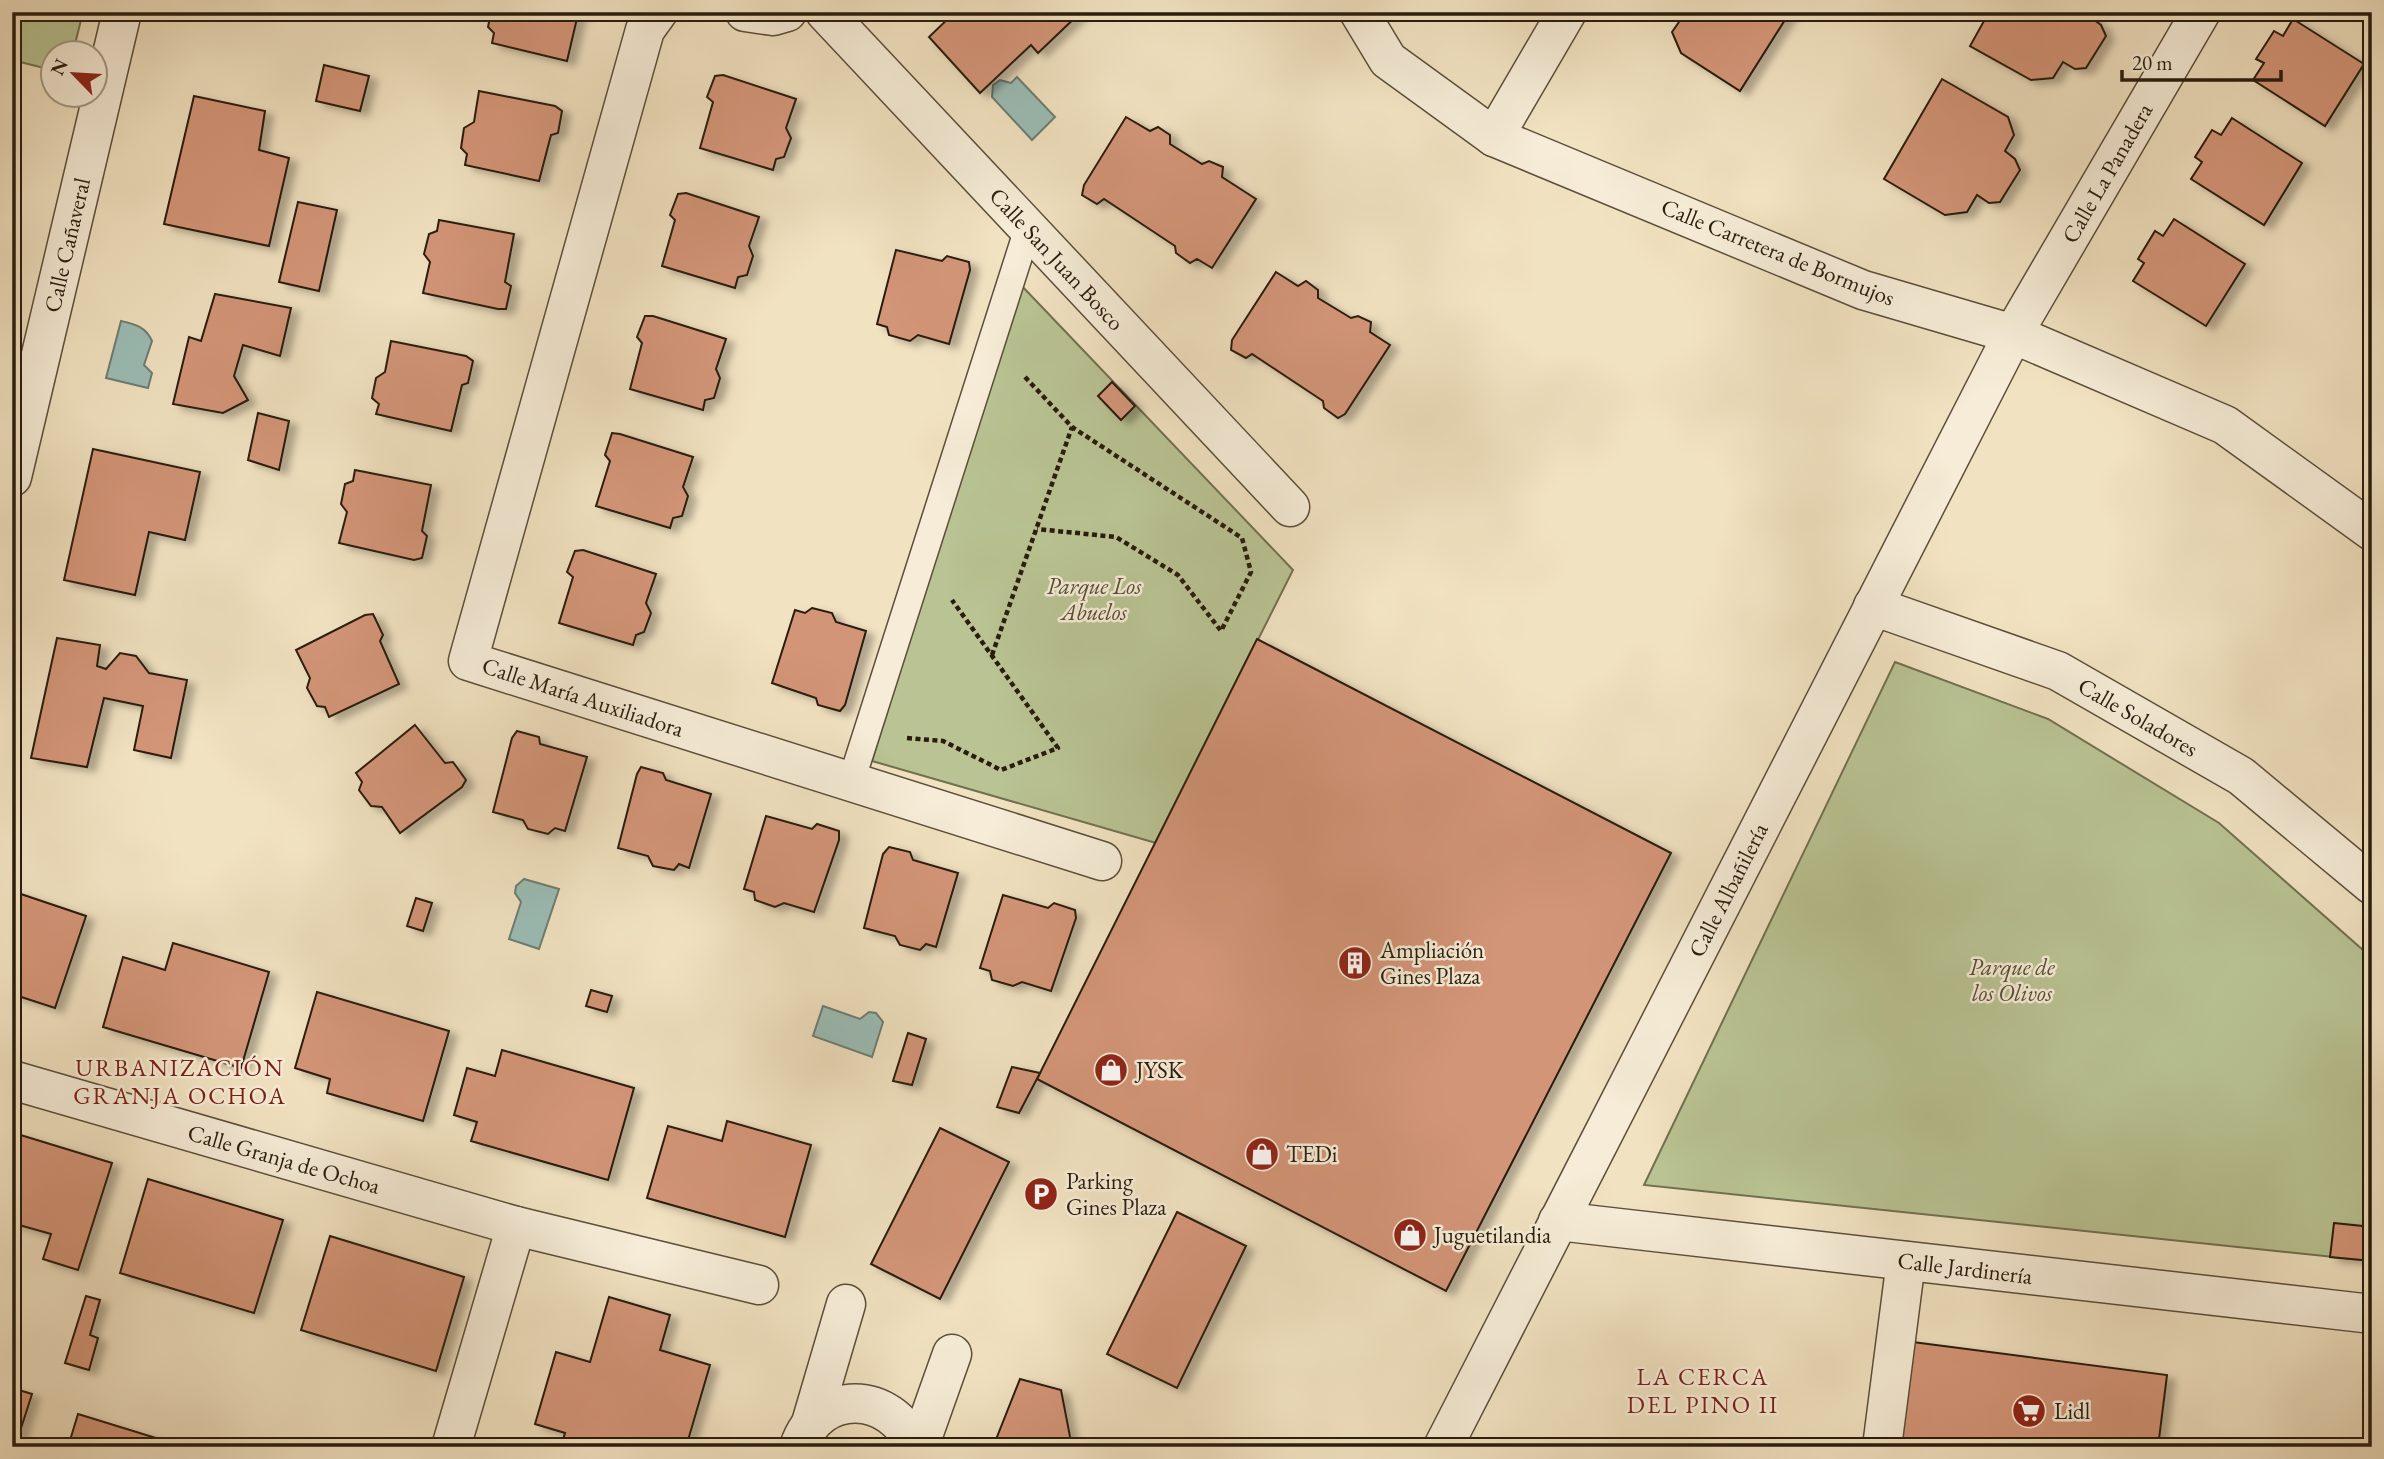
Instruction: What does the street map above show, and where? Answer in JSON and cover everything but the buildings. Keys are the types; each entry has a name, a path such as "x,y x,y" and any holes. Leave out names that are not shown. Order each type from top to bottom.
{"street":[{"name":"Calle Cañaveral","path":"12,477 122,12"},
{"name":"Calle María Auxiliadora","path":"657,12 645,30 468,661 1102,861"},
{"path":"745,12 773,16 787,12"},
{"name":"Calle San Juan Bosco","path":"825,12 1290,507"},
{"name":"Calle Carretera de Bormujos","path":"1359,12 1388,60 1494,137 1863,290 2013,334 2225,425 2372,531"},
{"path":"1494,137 1567,12"},
{"name":"Calle La Panadera","path":"2013,334 2202,12"},
{"name":"Calle Albañilería","path":"1443,1447 2013,334"},
{"name":"Calle Soladores","path":"1873,606 2058,671 2241,776 2372,885"},
{"name":"Calle Granja de Ochoa","path":"12,1080 516,1226 759,1285"},
{"name":"Calle Jardinería","path":"1558,1221 2372,1314"},
{"path":"451,1447 516,1226"},
{"path":"1882,1447 1906,1261"},
{"path":"805,1435 846,1304"},
{"path":"917,1447 952,1354"},
{"path":"805,1435 826,1411 844,1405 863,1404 881,1408 898,1419 917,1447"}],"lane":[{"path":"850,782 1028,228"}],"path":[{"path":"1019,372 1072,427 1242,538 1251,572 1221,631 1178,575 1116,537 1037,529"},
{"path":"992,656 1072,427"},
{"path":"906,737 943,741 1001,770 1058,748 951,599"}],"green space":[{"path":"12,12 83,12 76,38 38,38 38,66 12,60"},
{"name":"Parque Los Abuelos","path":"1020,284 1293,570 1156,843 872,761"},
{"name":"Parque de los Olivos","path":"1895,662 2048,719 2219,823 2372,958 2372,1261 1644,1185"}],"water":[{"path":"1017,77 1055,117 1032,140 992,97 993,85 1000,80 1011,83"},
{"path":"121,321 140,327 152,341 144,365 152,373 148,388 106,378"},
{"path":"524,879 559,889 539,949 509,939 521,902 515,893 516,886"},
{"path":"823,1006 860,1019 869,1012 876,1013 883,1022 872,1057 813,1036"}],"place":[{"name":"Ampliación Gines Plaza","path":"1355,963"},
{"name":"JYSK","path":"1111,1070"},
{"name":"TEDi","path":"1262,1154"},
{"name":"Parking Gines Plaza","path":"1041,1194"},
{"name":"Juguetilandia","path":"1410,1235"},
{"name":"Lidl","path":"2029,1411"}],"district":[{"name":"URBANIZACIÓN GRANJA OCHOA","path":"180,1081"},
{"name":"LA CERCA DEL PINO II","path":"1703,1390"}]}
